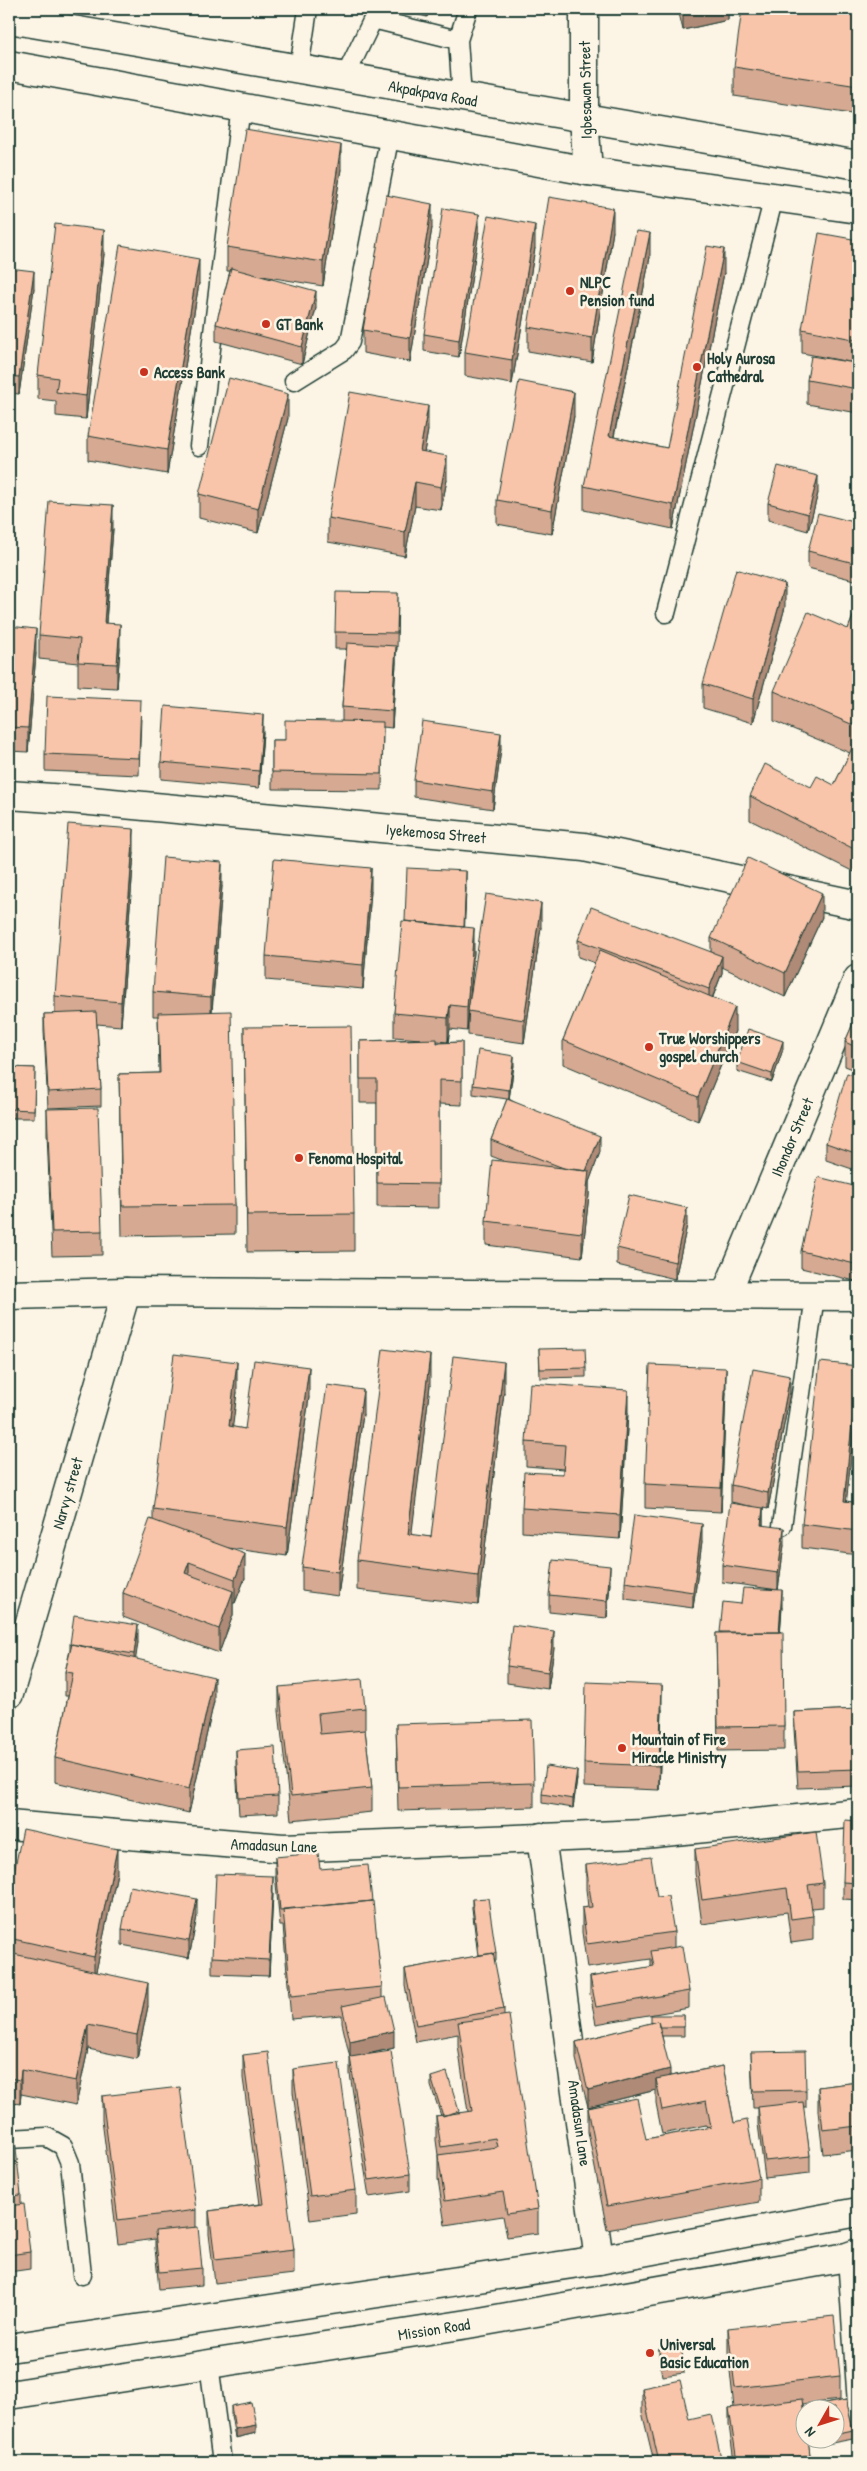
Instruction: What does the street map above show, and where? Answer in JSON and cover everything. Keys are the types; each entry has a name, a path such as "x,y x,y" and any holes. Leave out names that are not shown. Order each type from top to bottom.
{"main road":[{"name":"Igbesawan Street","path":"584,9 584,119 588,171"},
{"name":"Akpakpava Road","path":"9,19 858,165"},
{"path":"9,65 242,106 588,171 858,209"},
{"name":"Iyekemosa Street","path":"9,795 90,800 584,847 858,905"},
{"name":"Ihondor Street","path":"726,1294 858,979"},
{"path":"9,1295 126,1292 858,1296"},
{"name":"Narvy street","path":"9,1694 126,1292"},
{"name":"Amadasun Lane","path":"9,1826 283,1848 644,1834 858,1813"},
{"name":"Amadasun Lane","path":"541,1837 598,2260"},
{"path":"9,2348 598,2260 858,2212"},
{"name":"Mission Road","path":"9,2395 468,2324 852,2255"}],"lane":[{"path":"299,69 308,9"},
{"path":"462,97 458,40 468,9"},
{"path":"345,77 374,14 458,40"},
{"path":"199,446 242,106"},
{"path":"294,381 344,350 350,342 390,134"},
{"path":"666,613 774,197"},
{"path":"782,1526 815,1296"},
{"path":"9,2140 47,2137 63,2146 70,2163 82,2275"},
{"path":"852,2255 858,2420"},
{"path":"209,2364 222,2462"}],"building":[{"path":"682,9 702,9 683,13"},
{"path":"742,9 858,9 858,86 734,67"},
{"path":"245,129 341,145 323,262 227,247"},
{"path":"386,195 432,204 410,338 363,330"},
{"name":"NLPC Pension fund","path":"549,197 613,208 592,338 528,327"},
{"path":"443,208 479,214 459,340 424,334"},
{"path":"488,216 535,225 512,360 465,352"},
{"path":"55,224 104,230 86,396 56,392 58,378 38,375"},
{"name":"Holy Aurosa Cathedral","path":"636,231 650,233 609,436 667,448 707,246 724,249 673,505 584,486"},
{"path":"819,233 858,240 858,340 802,329"},
{"name":"Access Bank","path":"120,245 199,259 167,450 88,436"},
{"path":"9,268 34,271 19,377 9,376"},
{"name":"GT Bank","path":"231,268 316,291 302,347 216,324"},
{"path":"858,341 858,389 807,380 811,356 855,363"},
{"path":"229,378 288,394 258,509 199,494"},
{"path":"519,381 574,392 552,510 497,500"},
{"path":"350,392 428,406 420,451 447,456 441,487 415,482 405,532 328,518"},
{"path":"778,466 818,476 808,514 768,503"},
{"path":"49,501 113,505 104,623 120,624 117,664 78,662 80,639 39,635"},
{"path":"818,513 858,523 858,564 808,551"},
{"path":"736,569 785,584 753,699 703,684"},
{"path":"336,592 398,593 397,633 335,632"},
{"path":"858,604 858,727 774,691 808,612 848,629"},
{"path":"9,626 36,629 28,728 9,727"},
{"path":"347,643 396,646 392,711 342,707"},
{"path":"47,696 141,700 139,758 45,754"},
{"path":"165,706 263,715 259,771 161,762"},
{"path":"285,720 383,722 382,774 272,772 272,740 285,740"},
{"path":"422,721 501,733 493,792 414,780"},
{"path":"856,740 858,741 858,840 854,849 750,796 765,764 811,787 817,776 834,785"},
{"path":"68,824 134,829 121,1002 55,996"},
{"path":"163,857 222,862 211,997 153,992"},
{"path":"748,858 822,893 785,973 711,938"},
{"path":"274,859 371,868 363,965 266,956"},
{"path":"407,868 466,871 464,927 405,921"},
{"path":"486,894 541,903 524,1020 468,1011"},
{"path":"591,907 722,956 709,989 578,940"},
{"path":"402,921 474,928 467,1007 450,1005 448,1018 394,1013"},
{"name":"True Worshippers gospel church","path":"600,950 735,1007 698,1097 563,1040"},
{"path":"231,1011 235,1205 122,1206 119,1074 160,1073 158,1013"},
{"path":"96,1012 101,1089 48,1092 44,1014"},
{"path":"858,1012 858,1048 845,1042"},
{"name":"Fenoma Hospital","path":"351,1026 354,1214 247,1215 244,1027"},
{"path":"748,1029 783,1041 772,1074 737,1062"},
{"path":"437,1039 437,1043 462,1042 462,1081 439,1080 439,1184 377,1183 377,1079 360,1079 360,1041"},
{"path":"478,1050 514,1056 509,1090 473,1085"},
{"path":"9,1067 35,1068 34,1110 9,1109"},
{"path":"847,1073 858,1076 858,1154 826,1143"},
{"path":"507,1099 600,1136 586,1171 566,1169 491,1140"},
{"path":"98,1108 102,1231 52,1232 47,1109"},
{"path":"492,1160 589,1171 582,1233 486,1221"},
{"path":"818,1177 858,1187 858,1249 855,1264 801,1251"},
{"path":"629,1195 687,1208 675,1262 617,1248"},
{"path":"585,1348 586,1368 540,1369 539,1349"},
{"path":"383,1349 430,1355 408,1534 431,1537 453,1356 504,1362 478,1576 357,1560"},
{"path":"174,1354 237,1362 229,1426 245,1429 254,1360 309,1367 287,1527 153,1509"},
{"path":"820,1362 858,1366 844,1501 853,1502 858,1455 858,1531 802,1524"},
{"path":"650,1365 726,1368 721,1488 645,1484"},
{"path":"753,1369 790,1376 768,1493 731,1485"},
{"path":"530,1383 628,1390 620,1515 522,1508 524,1472 563,1474 565,1445 526,1442"},
{"path":"327,1385 363,1390 338,1572 302,1567"},
{"path":"730,1503 763,1508 761,1525 784,1528 778,1573 722,1565"},
{"path":"634,1515 702,1524 693,1592 625,1582"},
{"path":"150,1519 245,1554 235,1579 189,1562 185,1573 233,1591 219,1629 123,1593"},
{"path":"553,1560 610,1566 607,1601 549,1595"},
{"path":"743,1588 782,1590 779,1632 720,1632 723,1602 741,1604"},
{"path":"74,1615 138,1625 134,1654 70,1644"},
{"path":"512,1625 554,1631 548,1672 507,1666"},
{"path":"783,1632 784,1726 718,1727 716,1633"},
{"path":"72,1644 214,1677 189,1789 55,1758 73,1673 65,1672"},
{"path":"362,1679 365,1708 318,1713 320,1734 365,1730 372,1788 291,1796 279,1687"},
{"name":"Mountain of Fire Miracle Ministry","path":"586,1682 662,1685 659,1766 584,1763"},
{"path":"858,1709 858,1769 798,1771 794,1712"},
{"path":"532,1720 534,1783 398,1787 396,1724"},
{"path":"275,1747 278,1796 239,1798 236,1750"},
{"path":"546,1766 577,1771 573,1799 542,1794"},
{"path":"845,1820 858,1821 858,1883 843,1882"},
{"path":"23,1829 117,1849 94,1957 9,1938 9,1896"},
{"path":"816,1832 823,1883 808,1885 813,1916 791,1919 787,1888 702,1900 695,1849"},
{"path":"318,1853 320,1869 368,1865 372,1901 280,1910 275,1857"},
{"path":"651,1857 657,1897 668,1896 674,1932 587,1944 582,1908 592,1907 586,1865"},
{"path":"216,1874 273,1876 269,1960 212,1957"},
{"path":"130,1886 197,1899 189,1941 122,1929"},
{"path":"488,1898 496,1953 479,1955 472,1899"},
{"path":"373,1901 382,1987 291,1996 283,1909"},
{"path":"682,1946 689,1991 596,2007 590,1977 654,1966 651,1951"},
{"path":"9,1953 148,1983 137,2035 88,2025 76,2081 21,2070 20,2080 9,2078"},
{"path":"493,1953 504,2009 416,2025 405,1969"},
{"path":"386,1997 394,2031 350,2041 342,2006"},
{"path":"853,2008 858,2008 858,2047"},
{"path":"509,2015 538,2209 507,2214 503,2192 445,2201 438,2155 497,2147 495,2138 441,2147 436,2116 472,2111 458,2022"},
{"path":"651,2015 684,2015 684,2027 659,2027 658,2021 651,2023"},
{"path":"658,2021 670,2069 588,2090 576,2042"},
{"path":"391,2051 410,2174 369,2180 350,2057"},
{"path":"805,2051 806,2090 753,2091 751,2052"},
{"path":"268,2052 294,2250 215,2259 209,2211 263,2204 243,2055"},
{"path":"339,2063 356,2190 310,2196 293,2069"},
{"path":"723,2066 734,2123 747,2120 759,2178 607,2206 588,2108 637,2098 646,2139 711,2127 706,2101 662,2110 656,2079"},
{"path":"447,2072 459,2111 443,2116 431,2077"},
{"path":"858,2082 858,2126 823,2130 818,2087"},
{"path":"180,2087 196,2210 118,2220 102,2096"},
{"path":"803,2102 810,2156 765,2161 758,2107"},
{"path":"15,2140 21,2195 9,2196 9,2141"},
{"path":"24,2204 30,2252 9,2255 9,2206"},
{"path":"198,2227 202,2268 159,2272 155,2231"},
{"path":"834,2316 840,2376 735,2388 728,2328"},
{"path":"681,2347 684,2365 662,2367 659,2349"},
{"path":"680,2380 689,2419 711,2414 722,2462 659,2462 642,2388"},
{"path":"794,2400 794,2448 809,2448 810,2455 758,2462 737,2462 729,2408"},
{"path":"844,2400 846,2400 853,2430 844,2432"},
{"path":"251,2402 256,2425 235,2429 231,2406"}],"place":[{"name":"NLPC Pension fund","path":"570,291"},
{"name":"GT Bank","path":"266,324"},
{"name":"Holy Aurosa Cathedral","path":"697,367"},
{"name":"Access Bank","path":"144,372"},
{"name":"True Worshippers gospel church","path":"649,1047"},
{"name":"Fenoma Hospital","path":"299,1158"},
{"name":"Mountain of Fire Miracle Ministry","path":"622,1748"},
{"name":"Universal Basic Education","path":"650,2353"}]}
